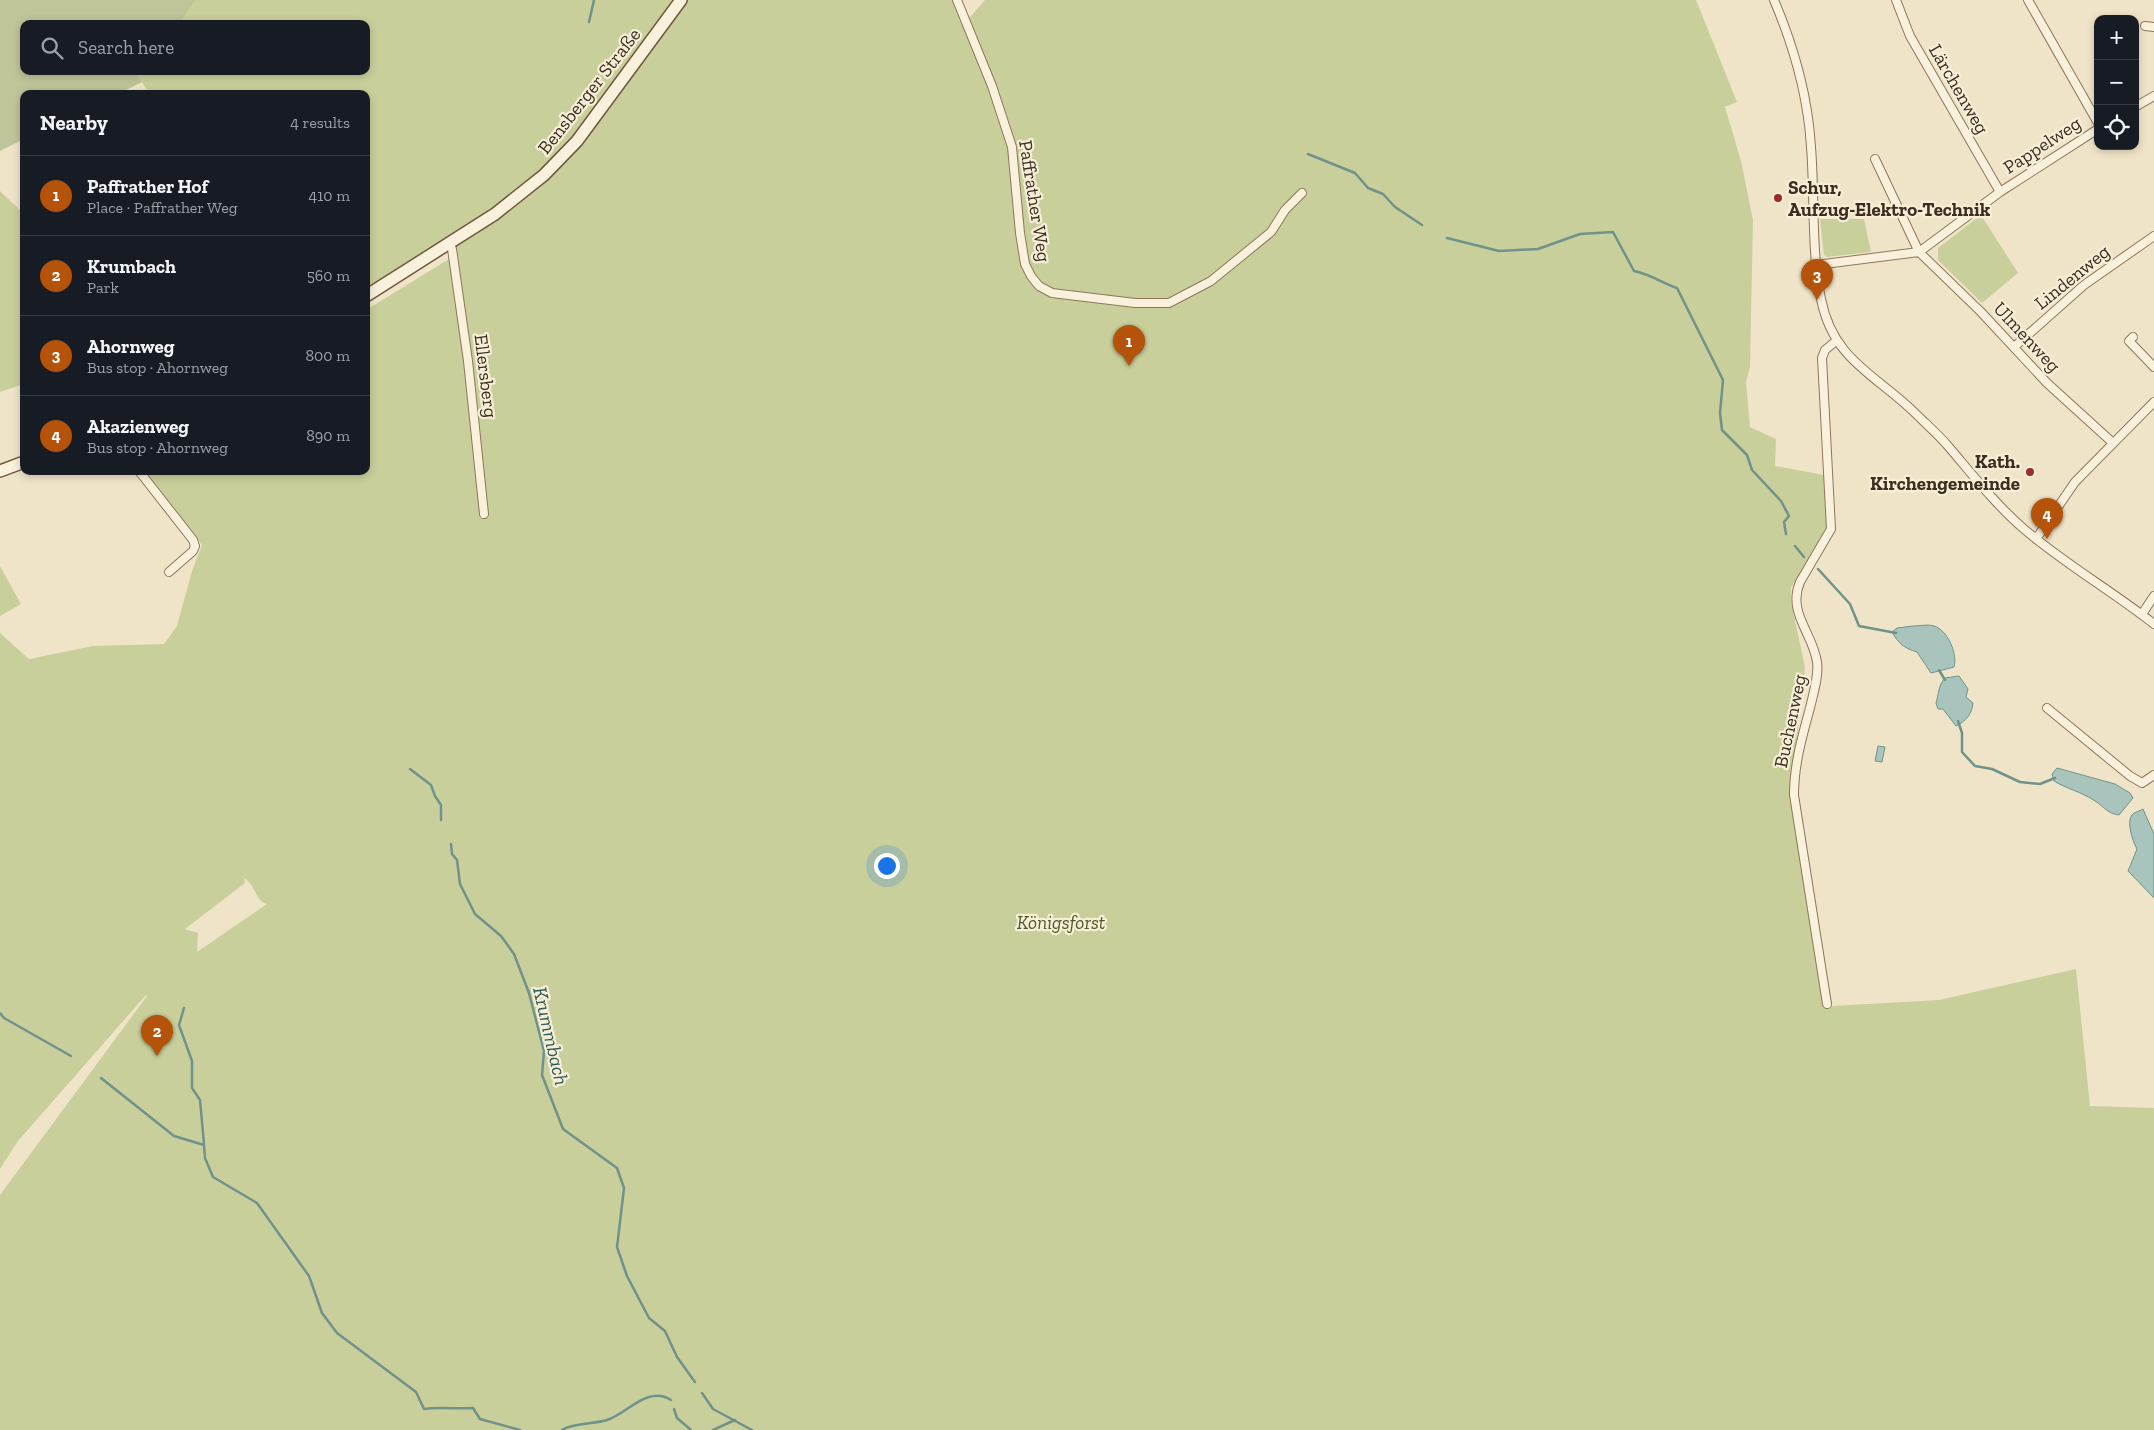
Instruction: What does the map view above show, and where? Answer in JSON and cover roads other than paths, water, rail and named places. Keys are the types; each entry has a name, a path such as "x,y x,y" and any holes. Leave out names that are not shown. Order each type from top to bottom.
{"main road":[{"name":"Bensberger Straße","path":"370,293 449,244 522,194 559,160 602,108 681,0"},
{"path":"0,472 20,464"}],"street":[{"name":"Paffrather Weg","path":"957,0 992,86 1012,147 1020,233 1025,264 1039,286 1052,293 1135,303 1169,303 1211,281 1271,232 1285,210 1302,193"},
{"path":"1774,0 1788,34 1802,84 1811,145 1816,265 1821,299 1828,327 1836,341 1848,356 1918,416 1947,444 2007,512 2036,539 2154,624"},
{"name":"Lärchenweg","path":"1896,0 1910,36 2000,192"},
{"path":"2028,0 2094,116"},
{"path":"2145,26 2154,27"},
{"path":"2138,105 2154,96"},
{"name":"Pappelweg","path":"1816,265 1919,252 2000,192 2094,132"},
{"path":"1876,159 1919,252"},
{"name":"Lindenweg","path":"2014,347 2084,285 2154,236"},
{"name":"Ellersberg","path":"449,244 452,249 468,361 484,514"},
{"name":"Ulmenweg","path":"1919,252 1981,312 2047,383 2113,443"},
{"path":"2133,337 2129,341 2154,367"},
{"name":"Buchenweg","path":"1827,1004 1794,795 1794,774 1816,680 1817,662 1795,602 1796,591 1800,582 1831,529 1822,358 1825,350 1836,341"},
{"path":"2036,539 2075,482 2154,402"},
{"path":"142,475 193,540 195,546 193,551 169,572"},
{"path":"2142,614 2154,596"},
{"path":"2047,708 2130,776 2142,783 2154,775"}],"water":[{"path":"1932,625 1944,632 1955,656 1954,667 1931,673 1917,652 1902,645 1892,632 1897,628"},
{"path":"1959,676 1968,689 1966,697 1973,703 1968,717 1956,726 1943,709 1938,709 1936,703 1940,687 1945,678"},
{"path":"1878,746 1885,747 1882,762 1875,761"},
{"path":"2057,768 2115,784 2130,793 2133,798 2119,815 2112,813 2090,798 2054,781 2052,774"},
{"path":"2143,809 2154,834 2154,898 2128,871 2137,849 2131,832 2130,818 2134,813"}],"waterway":[{"path":"589,22 594,0"},
{"path":"1308,154 1355,173 1368,188 1383,194 1395,207 1422,225"},
{"path":"1447,238 1499,251 1538,249 1580,234 1613,232 1634,271 1677,288 1723,380 1720,413 1722,430 1747,455 1752,470 1781,501 1789,516 1784,522 1786,534"},
{"path":"1795,546 1804,557"},
{"path":"1818,569 1850,604 1859,626 1896,633"},
{"path":"1939,670 1945,680"},
{"path":"1958,721 1962,733 1962,752 1975,766 1992,769 2020,782 2040,784 2055,778"},
{"name":"Krummbach","path":"410,769 431,785 441,805 441,820"},
{"name":"Krummbach","path":"451,844 452,854 457,860 460,884 475,914 501,936 514,954 529,993 544,1051 542,1075 563,1129 617,1168 624,1188 617,1247 627,1276 649,1318 665,1331 677,1357 695,1382"},
{"path":"184,1008 179,1025 192,1061 192,1088 200,1100 204,1144"},
{"path":"0,1013 4,1018 71,1056"},
{"path":"101,1078 174,1136 204,1145 205,1158 213,1177 257,1203 309,1276 322,1313 337,1333 416,1392 424,1409 473,1408 480,1419 520,1430"},
{"name":"Krummbach","path":"702,1393 713,1409 752,1430"},
{"path":"562,1430 571,1426 615,1417 645,1398 662,1396 671,1400"},
{"path":"674,1409 677,1418 691,1430"},
{"path":"713,1430 735,1420"}],"place":[{"name":"Schur, Aufzug-Elektro-Technik","path":"1778,198"},
{"name":"Ahornweg","path":"1817,300"},
{"name":"Paffrather Hof","path":"1129,366"},
{"name":"Kath. Kirchengemeinde","path":"2030,472"},
{"name":"Akazienweg","path":"2047,539"},
{"name":"Krumbach","path":"157,1056"}],"park label":[{"name":"Königsforst","path":"1061,922"}]}
